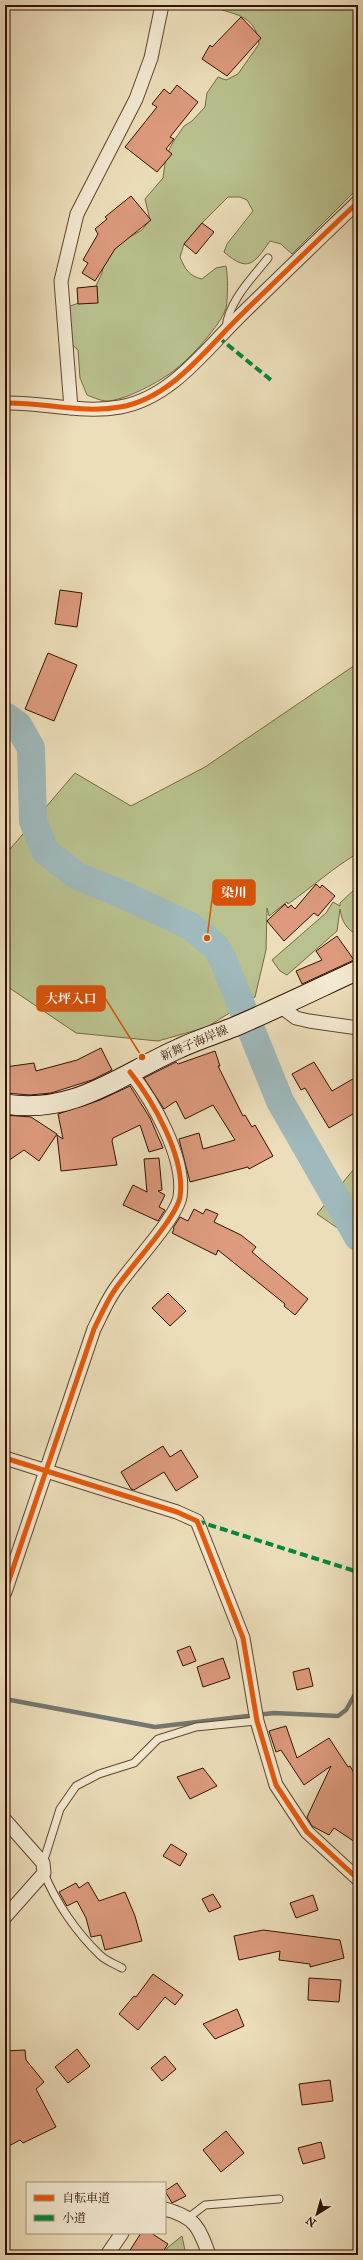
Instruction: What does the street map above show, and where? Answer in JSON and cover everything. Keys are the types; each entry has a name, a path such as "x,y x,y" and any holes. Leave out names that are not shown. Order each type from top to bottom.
{"main road":[{"name":"新舞子海岸線","path":"5,1104 24,1107 50,1106 82,1098 181,1047 234,1026 358,970"}],"street":[{"path":"71,408 61,281 77,214 105,155 136,99 151,58 162,5"},
{"path":"5,403 100,409 120,407 147,400 181,376 226,328 358,202"},
{"path":"273,1009 296,1018 309,1021 358,1028"},
{"path":"5,1592 44,1471 94,1329 114,1291 162,1228 180,1198 180,1180 177,1159 153,1102 130,1072"},
{"path":"5,1458 177,1512 197,1521 243,1638 257,1722 276,1785 307,1832 358,1879"},
{"path":"5,1820 44,1868 5,1917"},
{"path":"166,2209 182,2213 195,2224 201,2232 209,2255"},
{"path":"107,2255 121,2234"}],"lane":[{"path":"226,328 227,316 233,305 268,258"},
{"path":"122,1968 101,1956 78,1930 52,1894 44,1868 60,1809 76,1786 99,1774 134,1762 158,1739 196,1727 257,1722"},
{"path":"188,2218 205,2205 279,2199"}],"green space":[{"path":"209,5 358,5 358,188 292,254 281,244 270,241 255,260 245,264 232,258 224,252 227,244 253,211 247,200 240,197 228,197 202,223 184,244 180,257 191,274 202,279 216,268 226,266 227,303 223,315 218,323 197,349 170,374 142,390 122,398 105,401 100,400 87,395 80,378 78,350 70,343 67,307 85,301 94,290 102,273 105,257 121,242 142,230 150,220 145,199 163,178 166,156 173,142 184,126 192,121 205,107 207,93 218,77 226,80 238,74 259,44 257,34 248,20"},
{"path":"358,663 358,853 269,916 267,908 266,950 255,997 207,1027 158,1041 76,1033 8,987 5,976 5,855 75,773 131,806 205,767"},
{"path":"357,887 358,935 345,925 340,909 337,931 287,975 280,971 272,960 326,913 333,902 340,906 340,903"},
{"path":"358,1164 358,1242 317,1214"},
{"path":"182,2236 186,2255 165,2255 167,2248"}],"building":[{"path":"241,17 261,38 227,76 202,59 210,45 212,47"},
{"path":"177,85 198,102 170,137 174,139 166,149 172,154 157,172 125,147 157,107 152,104 164,89 170,94"},
{"path":"131,196 151,220 115,249 95,281 82,273 88,263 83,260 98,234 95,229 107,219 105,217"},
{"path":"202,223 214,232 196,254 184,244"},
{"path":"97,286 98,303 78,304 77,288"},
{"path":"60,590 82,593 77,627 55,624"},
{"path":"48,653 77,665 54,721 25,709"},
{"path":"316,884 320,888 322,885 335,896 318,916 314,913 284,941 267,921 285,904 288,908 291,905 295,909"},
{"path":"337,936 354,960 302,984 296,971 322,960 316,951"},
{"path":"101,1048 112,1070 92,1080 51,1093 30,1095 5,1093 5,1067 34,1063 36,1071 77,1060"},
{"path":"215,1051 220,1066 218,1066 243,1116 245,1115 252,1127 255,1125 273,1156 249,1169 248,1167 190,1182 179,1139 199,1133 203,1149 235,1140 213,1105 185,1119 176,1101 164,1109 144,1078 176,1062 178,1064"},
{"path":"314,1062 332,1091 358,1076 358,1111 329,1128 305,1088 301,1090 292,1074"},
{"path":"130,1086 150,1118 163,1148 149,1152 140,1125 113,1138 112,1141 117,1165 61,1171 57,1135 63,1139 58,1114 100,1100"},
{"path":"5,1115 31,1117 57,1134 39,1161 24,1150 5,1163"},
{"path":"159,1158 162,1190 158,1191 165,1195 159,1207 165,1210 158,1221 123,1205 133,1185 147,1192 144,1159"},
{"path":"194,1209 203,1214 206,1209 218,1214 214,1222 241,1235 256,1247 252,1252 308,1299 295,1315 284,1306 285,1304 218,1250 216,1255 172,1233 173,1228 180,1217 188,1221"},
{"path":"168,1293 186,1311 170,1326 152,1308"},
{"path":"163,1446 170,1457 181,1450 198,1477 176,1491 164,1472 134,1490 131,1489 121,1472"},
{"path":"190,1646 196,1661 183,1666 177,1651"},
{"path":"223,1658 230,1678 203,1687 197,1667"},
{"path":"309,1668 313,1686 297,1690 293,1672"},
{"path":"286,1726 297,1758 329,1738 348,1767 350,1766 358,1780 358,1844 334,1828 329,1835 312,1826 307,1817 331,1766 304,1785 281,1750 276,1752 269,1731"},
{"path":"203,1768 217,1786 190,1799 177,1777"},
{"path":"171,1844 187,1854 180,1866 163,1856"},
{"path":"88,1882 99,1901 125,1892 135,1916 142,1941 105,1950 101,1935 91,1937 86,1918 77,1901 67,1906 59,1892 76,1883 79,1888"},
{"path":"213,1894 221,1907 209,1912 202,1899"},
{"path":"313,1895 318,1910 296,1918 290,1903"},
{"path":"263,1930 340,1940 344,1958 310,1967 310,1964 279,1960 280,1951 239,1960 234,1936"},
{"path":"153,1974 183,1995 175,2005 165,1997 138,2030 119,2014 134,1996 136,1997"},
{"path":"309,1978 341,1980 339,2002 308,2000"},
{"path":"237,2009 244,2026 215,2039 203,2024"},
{"path":"77,2049 90,2066 68,2083 55,2067"},
{"path":"25,2050 26,2060 44,2082 36,2089 56,2127 23,2143 20,2140 5,2148 5,2094 9,2102 5,2051"},
{"path":"165,2056 176,2069 162,2081 151,2068"},
{"path":"330,2080 333,2101 302,2105 299,2084"},
{"path":"226,2131 244,2153 221,2172 203,2150"},
{"path":"321,2142 325,2158 303,2164 298,2148"},
{"path":"177,2183 186,2196 172,2203 166,2190"},
{"path":"140,2234 153,2234 168,2244 161,2255 127,2255"}],"waterway":[{"path":"5,716 18,725 31,748 33,821 45,851 77,876 126,896 190,926 216,947 223,960 280,1101 358,1237"},
{"path":"5,1699 155,1727 274,1713 338,1716 346,1710 358,1689"}],"marked path":[{"path":"218,337 271,380"},
{"path":"197,1521 358,1572"}],"cycle path":[{"path":"5,403 34,404 77,409 106,409 139,402 157,393 188,369 245,311 358,202"},
{"path":"5,1592 94,1329 114,1291 161,1231 177,1206 180,1197 181,1182 173,1148 158,1114 130,1072"},
{"path":"5,1458 177,1512 197,1521 243,1638 257,1721 276,1785 307,1832 358,1879"}],"place":[{"name":"染川","path":"207,938"},
{"name":"大坪入口","path":"142,1057"}]}
